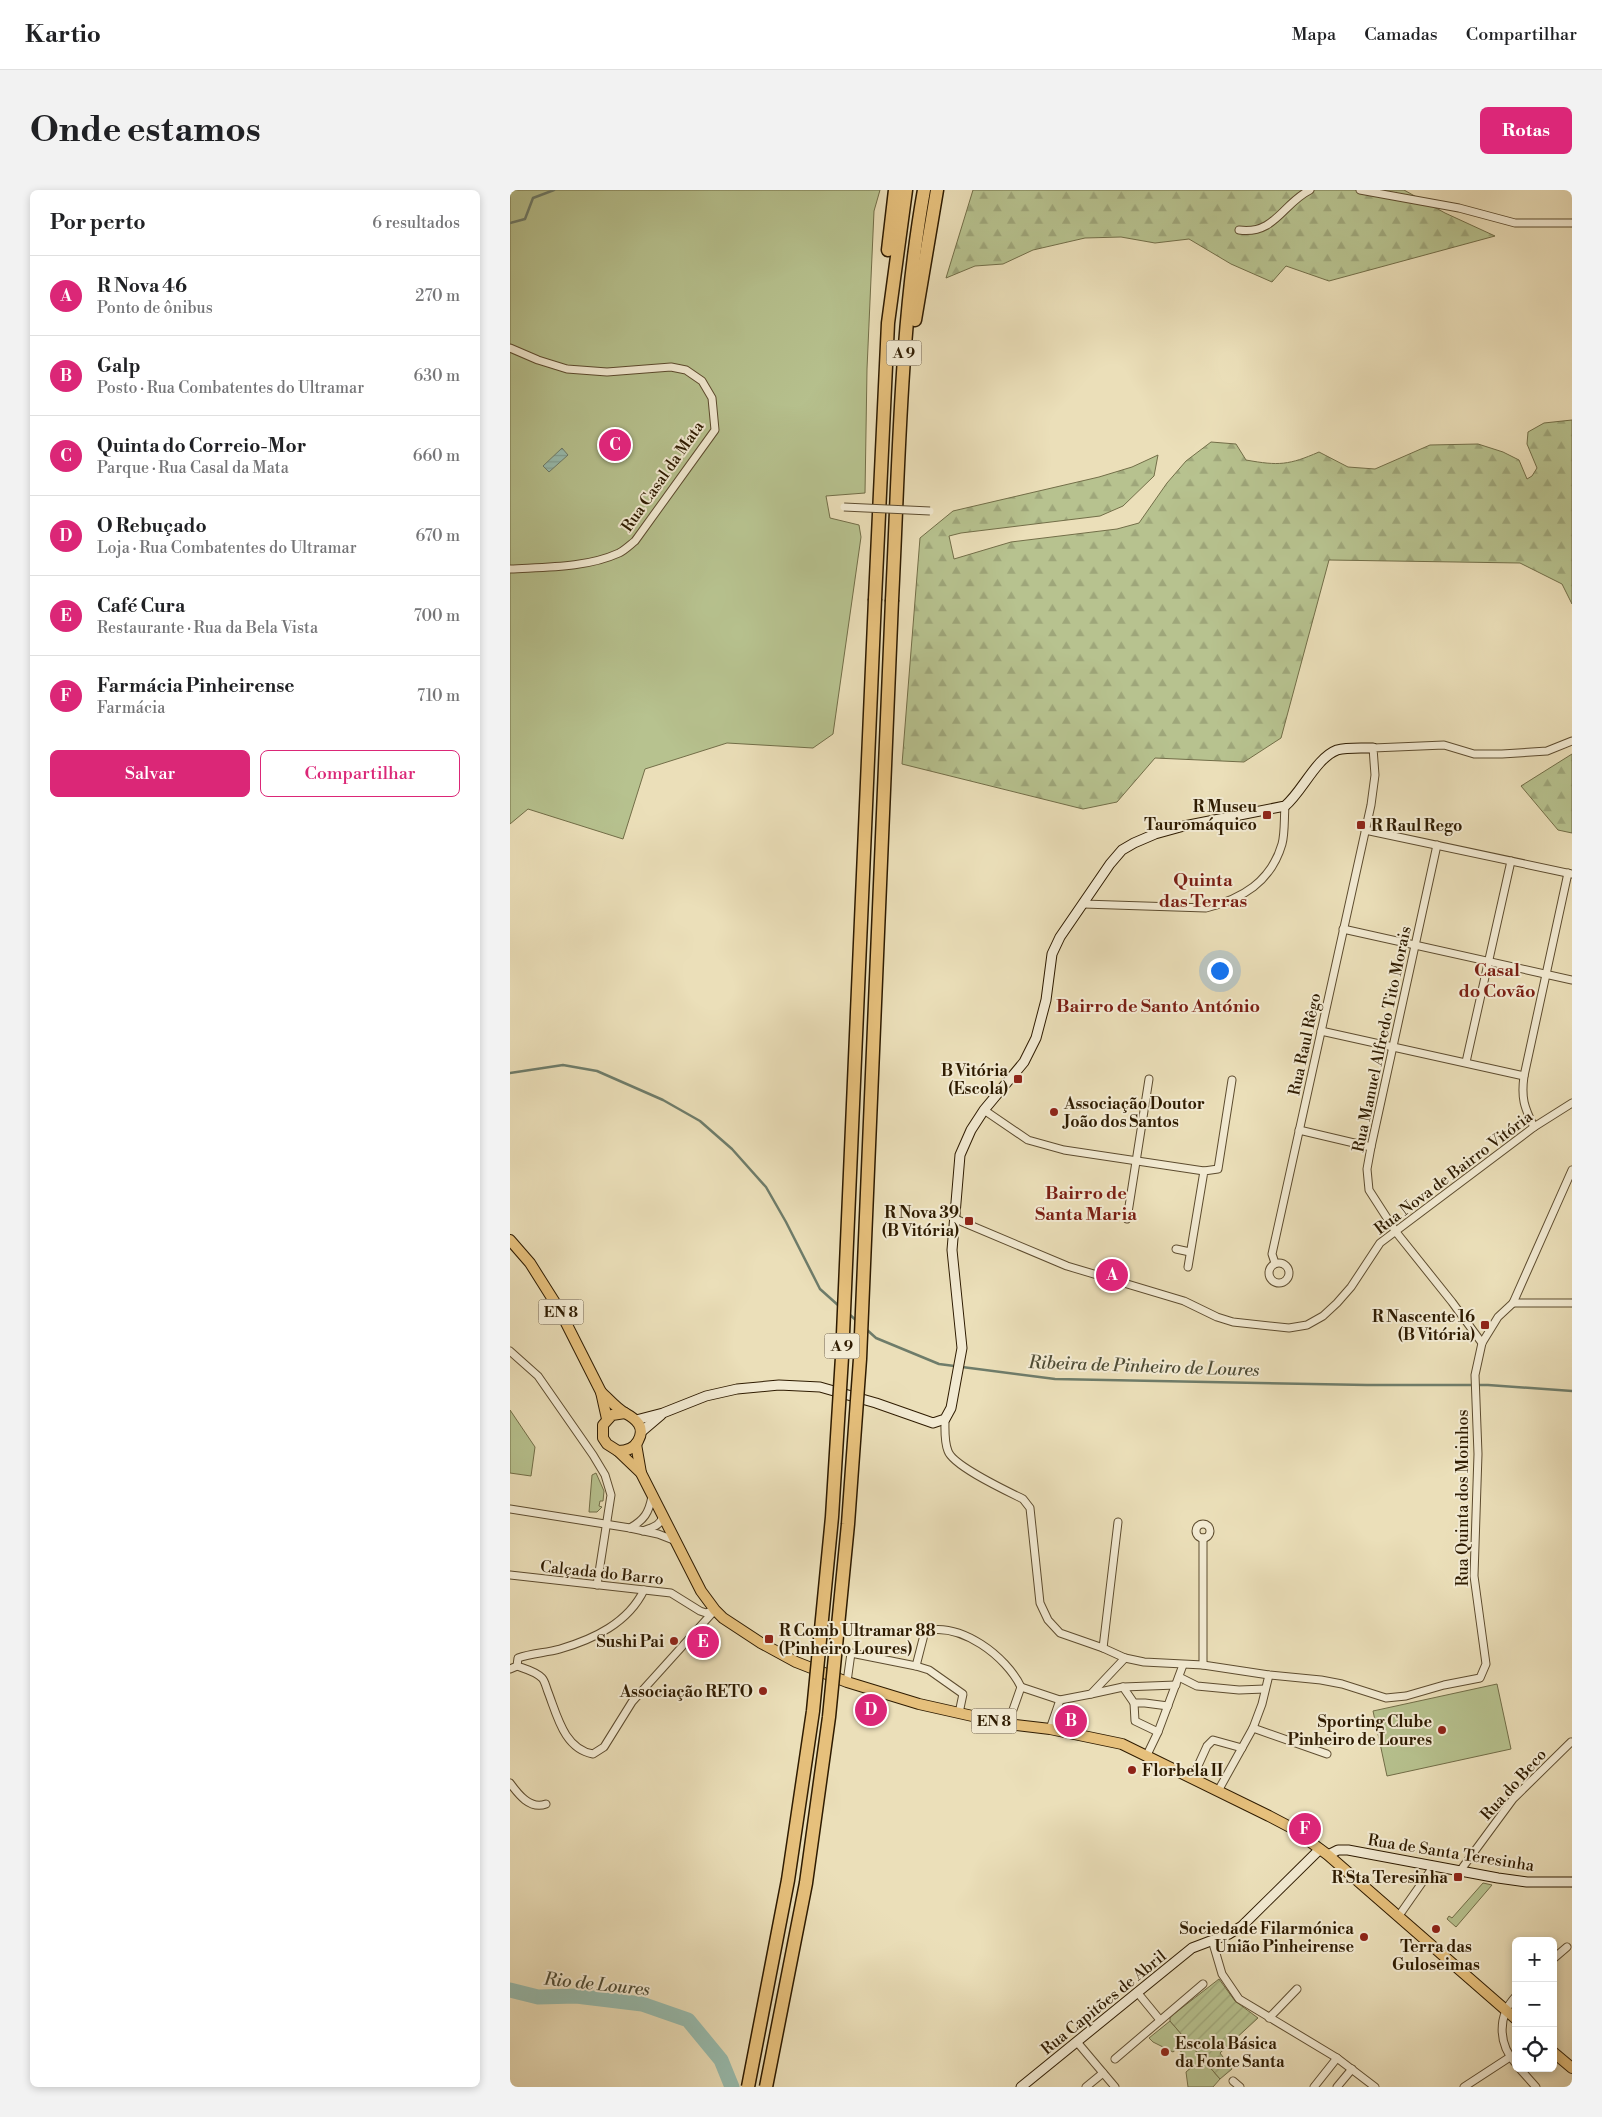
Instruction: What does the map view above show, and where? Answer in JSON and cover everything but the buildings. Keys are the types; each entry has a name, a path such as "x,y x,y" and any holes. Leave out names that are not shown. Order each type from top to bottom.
{"highway":[{"path":"883,405 884,306 895,190"},
{"name":"A 9","path":"748,2087 792,1852 813,1711 832,1517 842,1347 883,405 891,292 906,190"},
{"name":"A 9","path":"766,2087 806,1883 829,1717 848,1524 860,1349 892,600 906,334 913,260 924,190"},
{"path":"896,517 914,327 937,190"}],"main road":[{"name":"EN 8","path":"510,1240 521,1251 546,1286 601,1392 607,1419 603,1425 603,1438 607,1444 618,1451 641,1473 701,1591 714,1610 737,1627 796,1662 847,1682 919,1704 1008,1724 1050,1729 1122,1744 1290,1827 1324,1852 1512,2015"},
{"name":"EN 8","path":"601,1392 636,1420"},
{"path":"607,1419 612,1415 625,1413"},
{"path":"618,1451 625,1451 636,1444 641,1432 636,1420"},
{"name":"EN 8","path":"636,1444 641,1473"},
{"path":"1557,2055 1572,2068"}],"street":[{"path":"1239,230 1246,231 1264,227 1280,216 1299,195 1310,190"},
{"path":"1360,190 1460,208 1508,222 1572,223"},
{"name":"Rua Casal da Mata","path":"510,348 538,360 567,369 614,372 671,367 686,370 702,381 712,398 715,430 635,540 621,552 593,561 561,566 510,569"},
{"path":"844,507 930,511"},
{"path":"636,1420 663,1413 685,1403 722,1392 779,1385 820,1387 876,1403 932,1423 945,1419 951,1408 961,1356 952,1250 953,1218 960,1155 971,1130 984,1110 1024,1062 1036,1038 1046,1000 1052,954 1060,937 1110,864 1122,850 1155,834 1184,826 1285,806 1292,800 1326,757 1336,750 1444,745 1474,754 1502,754 1547,751 1572,741"},
{"name":"Rua Raul Rêgo","path":"1275,1263 1272,1254 1371,805 1375,775 1373,748"},
{"path":"1083,904 1206,908 1240,897 1263,879 1276,858 1282,843 1285,806"},
{"path":"1365,830 1570,874 1524,1076 1522,1094 1525,1109 1534,1127"},
{"name":"Rua Manuel Alfredo Tito Morais","path":"1437,845 1366,1169 1369,1190 1396,1232 1482,1343"},
{"path":"1466,1062 1510,861"},
{"path":"1343,929 1572,980"},
{"path":"1321,1031 1524,1076"},
{"path":"1127,1219 1149,1079"},
{"path":"984,1110 1028,1140 1064,1150 1204,1172 1218,1169 1232,1080"},
{"name":"Rua Nova de Bairro Vitória","path":"953,1218 1067,1266 1184,1301 1217,1317 1233,1322 1289,1328 1307,1325 1323,1316 1337,1303 1380,1243 1534,1127 1572,1103"},
{"path":"1299,1130 1371,1147"},
{"path":"1572,1170 1513,1303 1572,1303"},
{"path":"1188,1268 1204,1172"},
{"path":"1176,1249 1190,1252"},
{"name":"Rua Quinta dos Moinhos","path":"945,1419 948,1453 957,1464 1023,1499 1030,1508 1040,1603 1048,1620 1060,1633 1125,1658 1183,1665 1203,1665 1269,1675 1328,1681 1386,1698 1406,1696 1444,1685 1480,1678 1484,1674 1486,1664 1474,1576 1478,1454 1475,1375 1482,1343 1498,1317 1513,1303"},
{"path":"510,1351 538,1376 605,1475 611,1495 597,1584"},
{"path":"641,1432 663,1413"},
{"path":"630,1528 642,1521 648,1514 652,1492"},
{"path":"510,1509 630,1528 658,1534 676,1541"},
{"path":"643,1531 657,1526 661,1522 663,1515"},
{"path":"1103,1648 1118,1522"},
{"path":"1203,1538 1203,1665"},
{"name":"Calçada do Barro","path":"510,1575 671,1593 706,1613 714,1610"},
{"path":"644,1590 637,1605 601,1634 559,1649 518,1658 514,1668 528,1669 543,1678 563,1730 575,1747 585,1753 593,1754 604,1747 632,1702 714,1610"},
{"path":"916,1666 925,1631 938,1628 973,1638 991,1650 1017,1679 1021,1688 1008,1724"},
{"path":"847,1682 851,1653 916,1666 929,1670 964,1694 959,1713"},
{"path":"1091,1694 1125,1658"},
{"path":"1146,1757 1158,1732 1183,1665"},
{"path":"1218,1791 1253,1728 1269,1675"},
{"path":"1178,1677 1197,1686 1239,1690 1265,1689"},
{"path":"1021,1688 1060,1700 1126,1687 1176,1685"},
{"path":"1126,1687 1134,1704 1135,1721 1158,1732"},
{"path":"1050,1729 1060,1700"},
{"path":"1134,1704 1145,1702 1168,1706"},
{"path":"1253,1728 1327,1754"},
{"path":"1192,1778 1206,1746 1213,1740 1242,1748"},
{"name":"Rua do Beco","path":"1460,1871 1513,1799 1571,1742"},
{"path":"510,1783 526,1801 541,1806 546,1804"},
{"name":"Rua de Santa Teresinha","path":"1324,1852 1348,1850 1433,1867 1527,1882 1572,1882"},
{"name":"Rua Capitões de Abril","path":"1021,2087 1192,1948 1242,1926 1324,1852"},
{"path":"1398,1916 1433,1867"},
{"path":"1212,1940 1222,1974 1239,1999 1337,2058 1374,2087"},
{"path":"1557,1955 1568,1947"},
{"path":"1115,2059 1203,1984"},
{"path":"1269,2018 1297,1989"},
{"path":"1137,1992 1160,2020"},
{"path":"1512,2002 1506,2010 1501,2033 1512,2059"},
{"path":"1078,2042 1115,2087"},
{"path":"1464,2087 1510,2057"},
{"path":"1314,2087 1337,2058"},
{"path":"1337,2087 1352,2069"},
{"path":"1523,2072 1536,2087"},
{"path":"1086,2087 1103,2073"},
{"path":"1233,2081 1240,2087"}],"green space":[{"path":"510,190 880,190 874,211 867,369 865,493 826,496 830,518 859,525 861,537 833,734 813,748 727,743 645,769 623,839 528,809 510,824"},
{"path":"973,190 1404,190 1445,213 1495,236 1329,281 1286,266 1272,282 1231,264 1189,239 1155,243 1121,237 1085,238 1033,250 1003,264 975,266 946,278"},
{"path":"1572,420 1572,604 1562,584 1520,563 1329,560 1281,738 1244,762 1155,758 1117,802 1083,809 902,764 920,538 953,511 1099,477 1132,467 1158,455 1154,476 1123,506 1100,516 949,536 954,559 1011,542 1117,529 1139,523 1167,483 1186,461 1211,442 1236,444 1246,460 1257,462 1276,464 1291,462 1319,452 1348,467 1375,469 1430,445 1478,444 1503,452 1519,460 1527,479 1532,476 1537,468 1527,444 1528,432 1544,423"},
{"path":"1572,754 1572,833 1558,830 1521,786"},
{"path":"510,1410 535,1447 531,1476 510,1473"},
{"path":"596,1473 604,1491 603,1501 600,1501 599,1506 602,1507 597,1512 589,1512 592,1475"},
{"name":"Sporting Clube Pinheiro de Loures","path":"1497,1684 1511,1749 1387,1776 1373,1711"},
{"path":"1483,1883 1492,1885 1456,1927 1447,1919 1449,1916 1452,1918"},
{"path":"1219,1979 1235,2001 1258,2018 1220,2053 1232,2069 1220,2079 1170,2021 1170,2017"},
{"path":"1170,2021 1220,2079 1213,2087 1188,2087 1186,2072 1193,2066 1178,2048 1173,2052 1149,2038"}],"water":[{"path":"562,448 568,455 549,472 543,466"}],"waterway":[{"path":"510,223 525,219 533,198 554,190"},
{"name":"Ribeira de Pinheiro de Loures","path":"510,1073 563,1065 597,1071 663,1100 700,1121 732,1149 766,1187 820,1289 839,1306"},
{"name":"Ribeira de Pinheiro de Loures","path":"849,1314 858,1322"},
{"name":"Ribeira de Pinheiro de Loures","path":"866,1329 876,1338 939,1364 1055,1379 1367,1385 1488,1385 1572,1391"},
{"name":"Rio de Loures","path":"510,1990 538,1997 576,1996 642,2004 688,2020 721,2060 732,2087"}],"place":[{"name":"Quinta do Correio-Mor","path":"615,445"},
{"name":"R Museu Tauromáquico","path":"1267,815"},
{"name":"R Raul Rego","path":"1361,825"},
{"name":"B Vitória (Escola)","path":"1018,1079"},
{"name":"Associação Doutor João dos Santos","path":"1054,1112"},
{"name":"R Nova 39 (B Vitória)","path":"969,1221"},
{"name":"R Nova 46","path":"1112,1275"},
{"name":"R Nascente 16 (B Vitória)","path":"1485,1325"},
{"name":"R Comb Ultramar 88 (Pinheiro Loures)","path":"769,1639"},
{"name":"Sushi Pai","path":"674,1641"},
{"name":"Café Cura","path":"703,1642"},
{"name":"Associação RETO","path":"763,1691"},
{"name":"O Rebuçado","path":"871,1710"},
{"name":"Galp","path":"1071,1721"},
{"name":"Sporting Clube Pinheiro de Loures","path":"1442,1730"},
{"name":"Florbela II","path":"1132,1770"},
{"name":"Farmácia Pinheirense","path":"1305,1829"},
{"name":"R Sta Teresinha","path":"1458,1877"},
{"name":"Terra das Guloseimas","path":"1436,1929"},
{"name":"Sociedade Filarmónica União Pinheirense","path":"1364,1937"},
{"name":"Escola Básica da Fonte Santa","path":"1165,2052"}],"district":[{"name":"Quinta das Terras","path":"1203,890"},
{"name":"Casal do Covão","path":"1497,980"},
{"name":"Bairro de Santo António","path":"1158,1006"},
{"name":"Bairro de Santa Maria","path":"1086,1203"}]}
